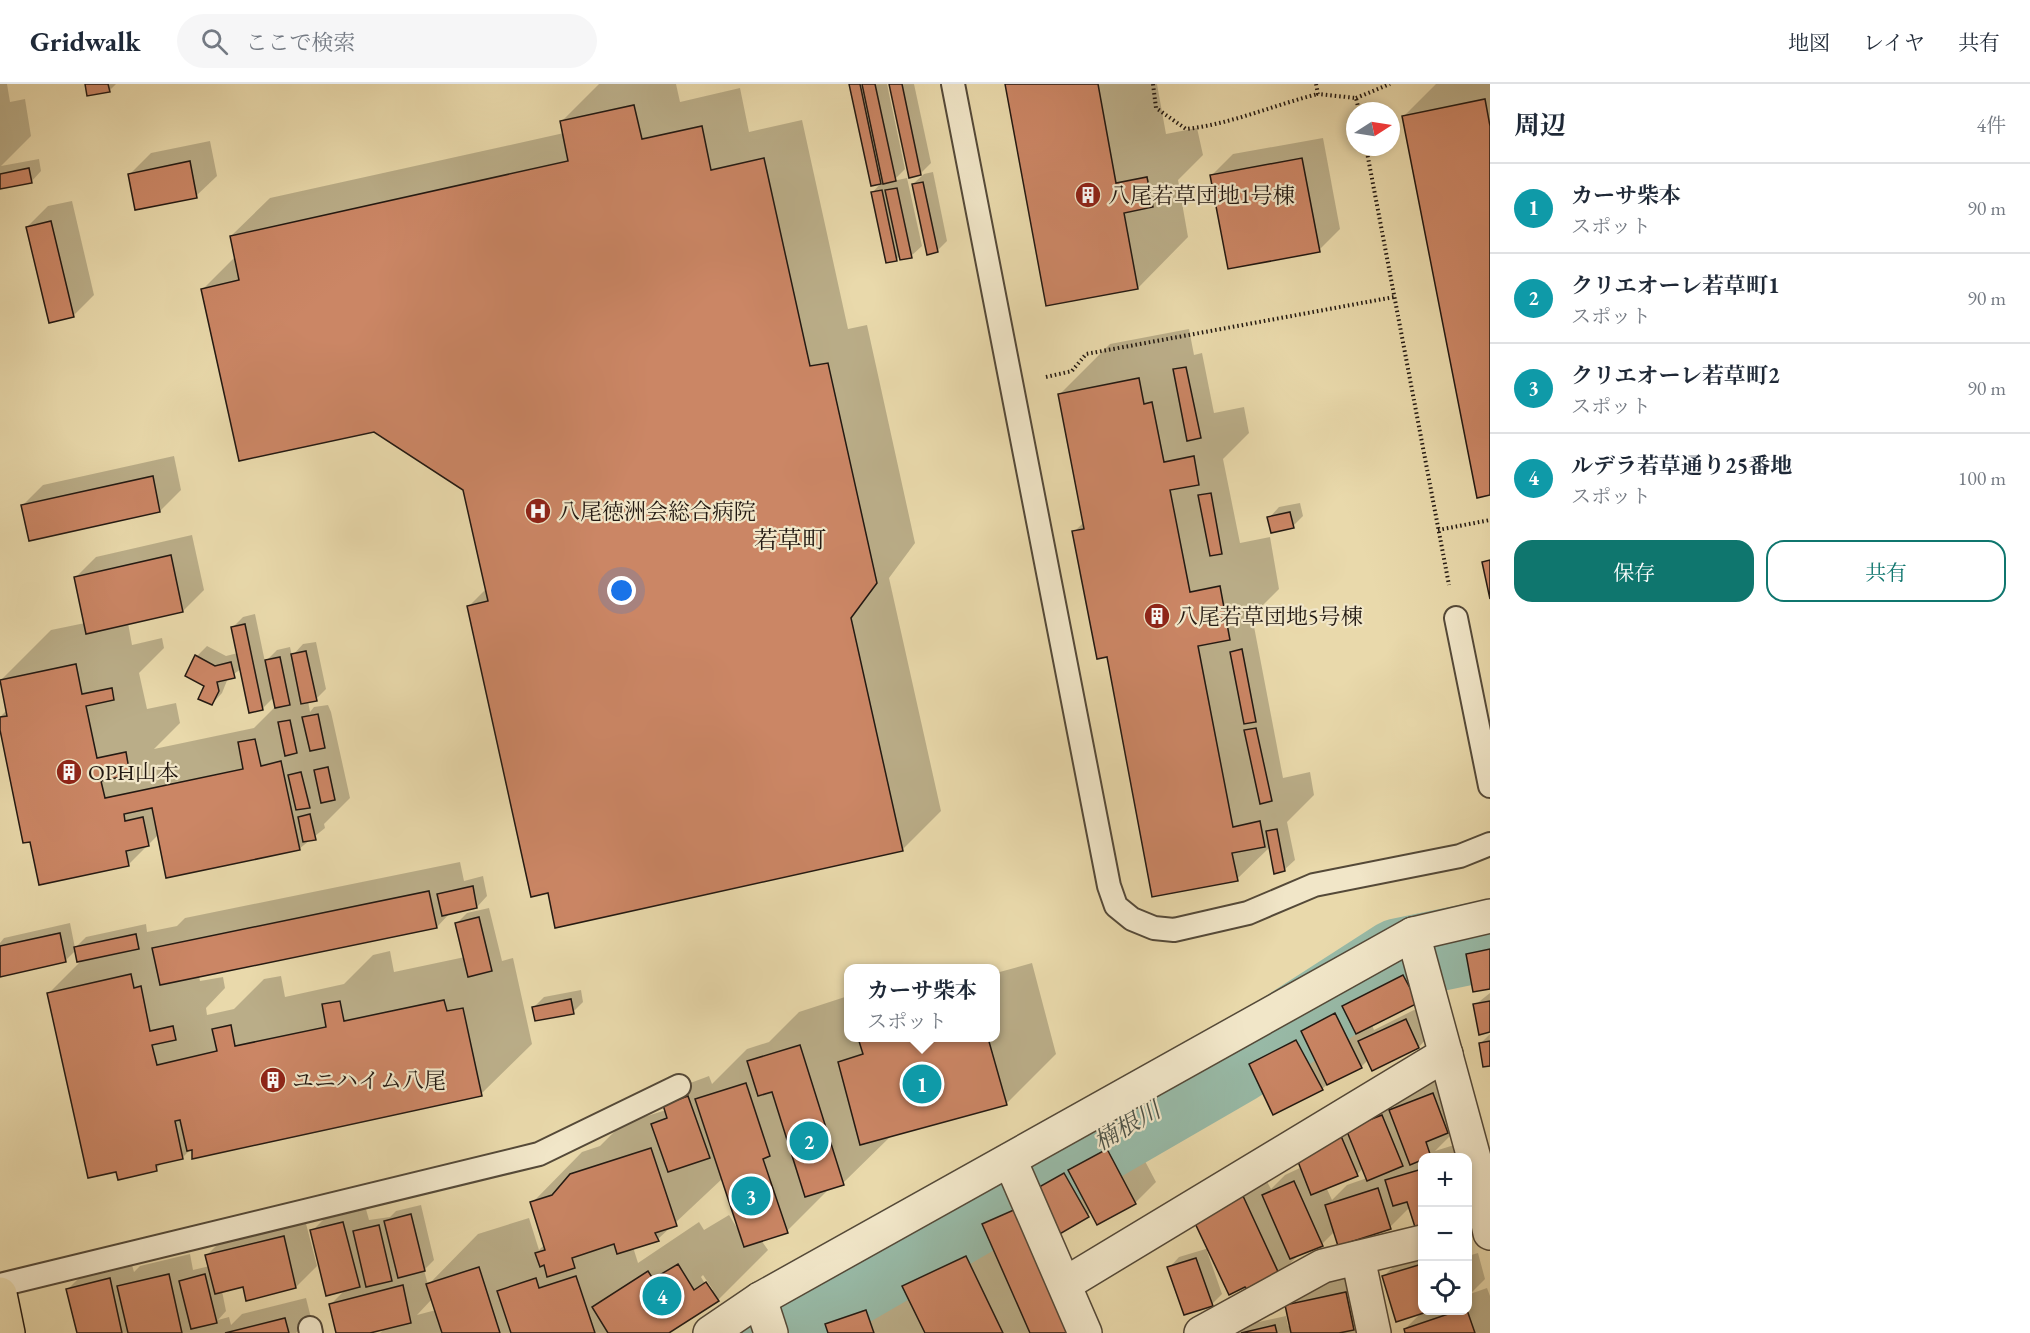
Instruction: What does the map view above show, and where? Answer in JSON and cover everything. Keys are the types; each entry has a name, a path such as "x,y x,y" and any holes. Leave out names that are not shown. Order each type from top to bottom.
{"main road":[{"path":"0,1294 8,1333"}],"street":[{"path":"710,1333 759,1299 1413,934 1490,916"},
{"path":"1413,934 1446,1054 1482,1156 1482,1231"},
{"path":"1065,1284 1446,1054"},
{"path":"1010,1160 1085,1333"},
{"path":"1201,1333 1323,1266 1418,1243"},
{"path":"1358,1258 1374,1333"},
{"path":"759,1299 771,1333"}],"lane":[{"path":"953,84 1109,886 1116,906 1132,919 1154,928 1174,930 1248,913 1314,885 1460,856 1490,844"},
{"path":"1456,618 1490,786"},
{"path":"0,1285 539,1154 679,1086"}],"path":[{"path":"1152,84 1156,108 1186,129 1216,126 1268,107 1318,94 1356,98 1390,84"},
{"path":"1316,84 1318,94"},
{"path":"1356,98 1357,102"},
{"path":"1368,156 1456,618"},
{"path":"1011,385 1072,371 1086,354 1394,297"},
{"path":"1438,531 1490,520"}],"building":[{"path":"85,84 108,84 110,92 87,96"},
{"path":"849,84 860,84 881,184 871,186"},
{"path":"862,84 875,84 896,181 883,184"},
{"path":"889,84 902,84 921,175 909,178"},
{"name":"八尾若草団地1号棟","path":"1005,84 1098,84 1116,183 1147,177 1153,207 1124,213 1138,289 1046,306"},
{"path":"1485,99 1490,126 1490,495 1477,498 1402,116"},
{"path":"634,105 642,139 702,126 711,170 764,158 810,366 828,363 877,583 851,618 903,851 555,928 548,893 531,897 467,606 488,601 463,490 374,432 239,461 201,289 239,280 230,236 568,161 560,121"},
{"path":"1302,158 1320,252 1228,269 1210,175"},
{"path":"190,161 197,198 135,210 128,174"},
{"path":"29,168 32,183 0,189 0,174"},
{"path":"923,182 938,252 927,255 912,184"},
{"path":"897,188 912,258 900,260 885,190"},
{"path":"882,190 897,261 886,263 871,192"},
{"path":"51,221 74,317 49,323 26,227"},
{"path":"1186,367 1201,438 1187,441 1173,369"},
{"name":"八尾若草団地5号棟","path":"1139,378 1144,404 1152,402 1164,462 1194,456 1199,485 1170,490 1190,592 1220,586 1230,640 1198,646 1233,827 1260,821 1265,847 1232,853 1238,881 1152,897 1107,657 1097,659 1072,531 1084,529 1058,394"},
{"path":"153,476 160,512 29,541 21,505"},
{"path":"1211,493 1222,554 1210,556 1198,495"},
{"path":"1290,512 1294,528 1271,533 1267,517"},
{"path":"171,555 183,612 86,634 74,577"},
{"path":"1490,560 1490,599 1482,562"},
{"path":"245,624 263,710 249,713 231,627"},
{"path":"1242,649 1256,722 1244,724 1230,652"},
{"path":"306,651 317,701 301,704 291,654"},
{"path":"195,655 215,666 231,662 235,678 217,682 219,691 212,705 198,699 204,686 185,676"},
{"path":"280,657 290,705 275,708 265,660"},
{"name":"OPH山本","path":"76,664 82,694 112,688 114,700 86,706 97,758 126,752 130,775 101,781 105,798 243,769 238,742 255,739 261,766 281,761 300,850 166,878 152,808 124,814 125,821 143,817 149,846 126,851 129,866 39,885 30,842 23,843 0,730 0,717 7,716 0,680"},
{"path":"318,714 325,748 310,751 302,717"},
{"path":"290,720 297,753 285,756 278,722"},
{"path":"1256,728 1272,801 1260,804 1244,730"},
{"path":"328,767 335,800 321,803 314,770"},
{"path":"301,772 310,808 296,810 288,775"},
{"path":"310,814 316,840 303,842 298,817"},
{"path":"1277,829 1285,871 1274,874 1266,831"},
{"path":"473,886 477,908 442,916 437,894"},
{"path":"429,891 437,928 160,985 152,948"},
{"path":"479,917 492,971 468,977 455,923"},
{"path":"60,933 66,962 0,977 0,946"},
{"path":"136,934 139,949 77,962 74,947"},
{"path":"1490,949 1490,989 1473,992 1466,954"},
{"name":"ユニハイム八尾","path":"131,974 134,988 141,986 150,1031 173,1026 176,1040 152,1045 157,1065 217,1051 212,1029 231,1025 235,1046 326,1027 322,1004 340,1001 344,1021 444,1000 447,1011 463,1008 482,1096 192,1159 192,1150 187,1151 180,1120 175,1121 183,1159 156,1165 157,1171 118,1180 116,1172 88,1178 47,993"},
{"path":"1403,975 1418,1003 1356,1034 1342,1006"},
{"path":"571,999 574,1014 535,1021 532,1007"},
{"path":"1490,1001 1490,1032 1479,1035 1473,1004"},
{"path":"1335,1013 1362,1068 1327,1085 1301,1031"},
{"path":"1406,1019 1419,1048 1372,1071 1358,1041"},
{"path":"1296,1040 1323,1090 1273,1115 1249,1064"},
{"path":"1490,1041 1490,1066 1483,1067 1479,1043"},
{"path":"859,1042 989,1042 1007,1105 860,1145 838,1062 863,1054"},
{"path":"800,1045 844,1185 805,1197 772,1092 758,1096 747,1061"},
{"path":"746,1083 770,1156 763,1159 788,1233 744,1247 695,1099"},
{"path":"1433,1093 1448,1133 1426,1142 1430,1153 1418,1153 1418,1162 1410,1165 1389,1110"},
{"path":"688,1096 710,1158 668,1172 651,1124 667,1118 663,1105"},
{"path":"1382,1115 1403,1166 1367,1181 1346,1129"},
{"path":"1341,1136 1358,1176 1311,1195 1295,1154"},
{"path":"651,1148 677,1226 655,1233 659,1241 617,1254 614,1244 572,1258 575,1268 547,1277 544,1265 540,1267 535,1253 545,1250 530,1202 552,1195 570,1174"},
{"path":"1107,1149 1136,1204 1097,1225 1068,1170"},
{"path":"1418,1170 1418,1226 1415,1227 1407,1202 1393,1206 1385,1180"},
{"path":"1064,1173 1089,1217 1058,1235 1032,1191"},
{"path":"1294,1181 1323,1246 1290,1259 1262,1195"},
{"path":"1378,1188 1391,1229 1338,1246 1325,1205"},
{"path":"1243,1196 1280,1276 1248,1291 1245,1287 1229,1295 1193,1219"},
{"path":"1016,1209 1071,1333 1030,1333 982,1224"},
{"path":"411,1214 425,1271 398,1278 384,1221"},
{"path":"343,1222 360,1287 326,1296 310,1230"},
{"path":"379,1225 392,1281 366,1287 353,1231"},
{"path":"284,1236 296,1288 246,1301 243,1287 215,1294 205,1255"},
{"path":"966,1256 1003,1333 925,1333 902,1286"},
{"path":"1196,1258 1213,1306 1184,1315 1167,1267"},
{"path":"678,1264 694,1290 706,1282 719,1301 669,1333 608,1333 592,1307 648,1271 653,1279"},
{"path":"1418,1265 1418,1315 1396,1322 1382,1276"},
{"path":"479,1267 500,1333 442,1333 426,1284"},
{"path":"169,1274 182,1333 128,1333 117,1286"},
{"path":"205,1274 217,1323 191,1329 179,1281"},
{"path":"576,1276 595,1333 511,1333 497,1291 536,1278 539,1288"},
{"path":"110,1278 122,1333 77,1333 66,1289"},
{"path":"403,1285 411,1323 370,1333 336,1333 329,1304"},
{"path":"1346,1292 1354,1330 1339,1333 1291,1333 1285,1305"},
{"path":"866,1310 874,1333 828,1333 825,1324"},
{"path":"1445,1315 1469,1315 1475,1333 1405,1333 1404,1329"},
{"path":"285,1318 289,1333 225,1333"},
{"path":"1275,1325 1277,1333 1241,1333"}],"waterway":[{"name":"楠根川","path":"770,1333 1235,1064 1398,959 1490,940"}],"place":[{"name":"八尾若草団地1号棟","path":"1088,195"},
{"name":"八尾徳洲会総合病院","path":"538,511"},
{"name":"八尾若草団地5号棟","path":"1157,616"},
{"name":"OPH山本","path":"69,772"},
{"name":"ユニハイム八尾","path":"273,1080"},
{"name":"カーサ柴本","path":"922,1084"},
{"name":"クリエオーレ若草町1","path":"809,1141"},
{"name":"クリエオーレ若草町2","path":"751,1196"},
{"name":"ルデラ若草通り25番地","path":"662,1296"}],"district":[{"name":"若草町","path":"790,540"}]}
